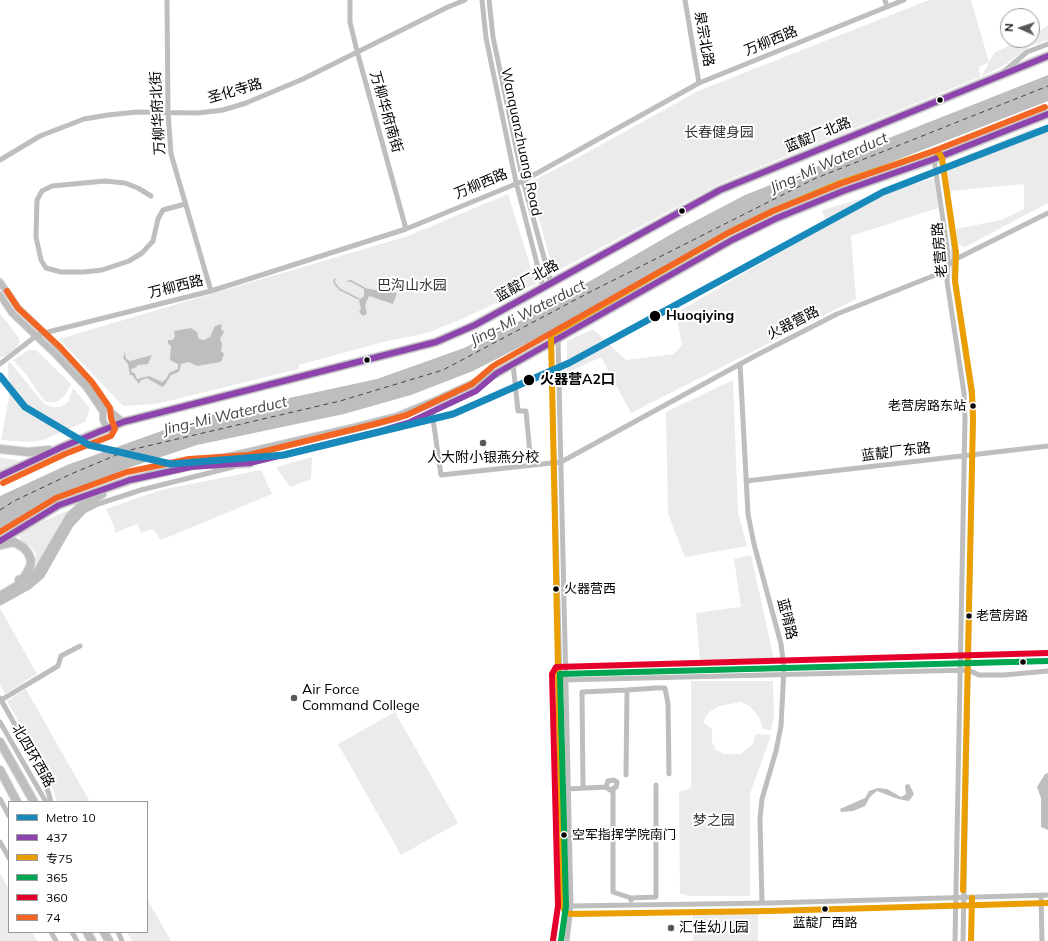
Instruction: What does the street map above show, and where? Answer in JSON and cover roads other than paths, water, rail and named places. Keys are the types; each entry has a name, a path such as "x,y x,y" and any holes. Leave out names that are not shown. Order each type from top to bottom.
{"highway":[{"name":"蓝靛厂北路","path":"0,476 62,447 123,422 436,342 475,325 720,190 1048,56"},
{"path":"0,541 60,505 130,480 191,467 397,417 497,373 732,240 777,218 843,191 937,157 1048,114"},
{"path":"0,449 28,452 62,447"},
{"path":"191,467 250,463"},
{"path":"0,596 38,571 70,516 96,498 130,480"},
{"path":"0,545 14,542 28,552 31,560 28,577"},
{"path":"0,591 28,577"},
{"path":"0,742 33,801"},
{"path":"0,770 16,801"}],"main road":[{"path":"0,282 18,308 80,371 109,410 123,422"},
{"path":"0,295 12,313 65,364 86,387 104,412 103,420 107,429"}],"street":[{"name":"万柳华府北街","path":"167,0 168,113 171,154 211,291"},
{"name":"万柳华府南街","path":"350,0 350,22 357,51 406,229"},
{"name":"圣化寺路","path":"0,160 40,136 84,120 108,115 137,112 198,113 223,110 246,103 296,82 357,51 465,0"},
{"name":"Wanquanzhuang Road","path":"482,0 486,38 516,182 547,285"},
{"name":"Wanquanzhuang Road","path":"489,0 493,37 523,181 547,285"},
{"name":"泉宗北路","path":"685,0 699,83"},
{"path":"885,0 887,7"},
{"name":"万柳西路","path":"0,364 36,336 44,333 211,291 406,229 516,182 523,181 699,83 904,0"},
{"path":"997,76 1027,52 1048,44"},
{"name":"老营房路","path":"937,157 954,247 954,276 971,392 972,455 963,941"},
{"name":"老营房路","path":"937,157 948,254 947,281 964,393 955,941"},
{"path":"151,196 132,185 105,181 52,186 42,191 37,200 36,237 41,260 46,268 61,272 84,272 102,270 129,261 142,253 153,241 158,219 163,210 185,204"},
{"name":"火器营路","path":"432,412 441,475 561,462 740,364 837,314 938,274 954,260 1048,212"},
{"path":"555,341 561,462 566,674 568,788 567,941"},
{"path":"555,341 554,463 563,791 568,906 561,941"},
{"path":"513,364 518,411 526,411 531,465"},
{"name":"蓝晴路","path":"740,364 748,514 754,544 781,644 785,674 780,732 762,800 760,819 762,903"},
{"path":"0,603 29,587 42,576 71,525 84,512 98,504 141,490 376,432 410,422 476,391 497,373"},
{"name":"蓝靛厂东路","path":"746,481 1048,446"},
{"path":"52,801 44,777 1,699 58,666 61,656 80,646"},
{"path":"560,674 1048,661"},
{"path":"560,680 959,670 968,670 979,675 1048,671"},
{"path":"656,688 657,672"},
{"path":"583,788 582,692 665,688 668,704 669,774"},
{"path":"626,775 627,690"},
{"name":"北四环西路","path":"0,722 45,801"},
{"path":"606,787 608,781 614,780 616,782 616,787 612,790 614,892 631,898 656,897 656,785"},
{"path":"563,791 568,788 606,787 612,790"},
{"path":"1,802 8,814"},
{"path":"1041,895 1042,941"},
{"path":"568,906 762,903 1048,895"},
{"path":"631,898 632,905"}],"water":[{"name":"Jing-Mi Waterduct","path":"1048,75 1048,101 879,167 732,229 559,327 473,371 411,395 344,414 197,445 131,467 46,503 0,529 0,496 67,465 164,430 215,414 377,379 464,348 526,318 682,228 745,195"},
{"path":"364,288 375,290 384,289 397,293 393,304 369,296 365,305 367,314 363,316 359,312 361,309 359,300 364,296"},
{"path":"222,324 221,329 224,332 220,339 222,344 221,351 224,354 221,362 197,366 189,362 181,364 179,372 171,375 162,387 147,378 140,381 139,384 132,375 130,375 128,364 123,358 125,352 126,359 130,361 152,355 148,364 137,365 137,367 131,369 132,373 134,372 137,379 149,376 162,382 166,379 169,373 178,369 178,364 170,360 171,346 168,344 168,340 172,340 175,337 174,331 191,328 197,332 199,339 204,340 210,337 215,326"},
{"path":"1048,773 1048,830 1041,827 1041,798 1037,787 1045,774"},
{"path":"909,784 914,794 909,801 898,799 877,791 870,797 865,806 853,811 841,812 840,809 865,798 869,791 878,788 887,789 901,797 906,794 905,785"}],"waterway":[{"path":"335,279 334,282 339,289 359,299"},
{"path":"348,281 351,281 364,288"},
{"path":"0,842 8,856"},
{"path":"52,933 56,941"}],"metro line":[{"name":"10","path":"0,376 25,407 89,445 171,464 284,455 453,414 569,363 883,192 1048,128"}],"place":[{"name":"Huoqiying","path":"655,316"},
{"name":"火器营A2口","path":"529,380"},
{"name":"老营房路东站","path":"973,406"},
{"name":"人大附小银燕分校","path":"483,443"},
{"name":"火器营西","path":"556,589"},
{"name":"老营房路","path":"969,616"},
{"name":"Air Force Command College","path":"294,698"},
{"name":"空军指挥学院南门","path":"564,835"},
{"name":"蓝靛厂西路","path":"825,909"},
{"name":"汇佳幼儿园","path":"671,928"}],"park label":[{"name":"长春健身园","path":"719,133"},
{"name":"巴沟山水园","path":"412,286"},
{"name":"梦之园","path":"714,821"}]}
